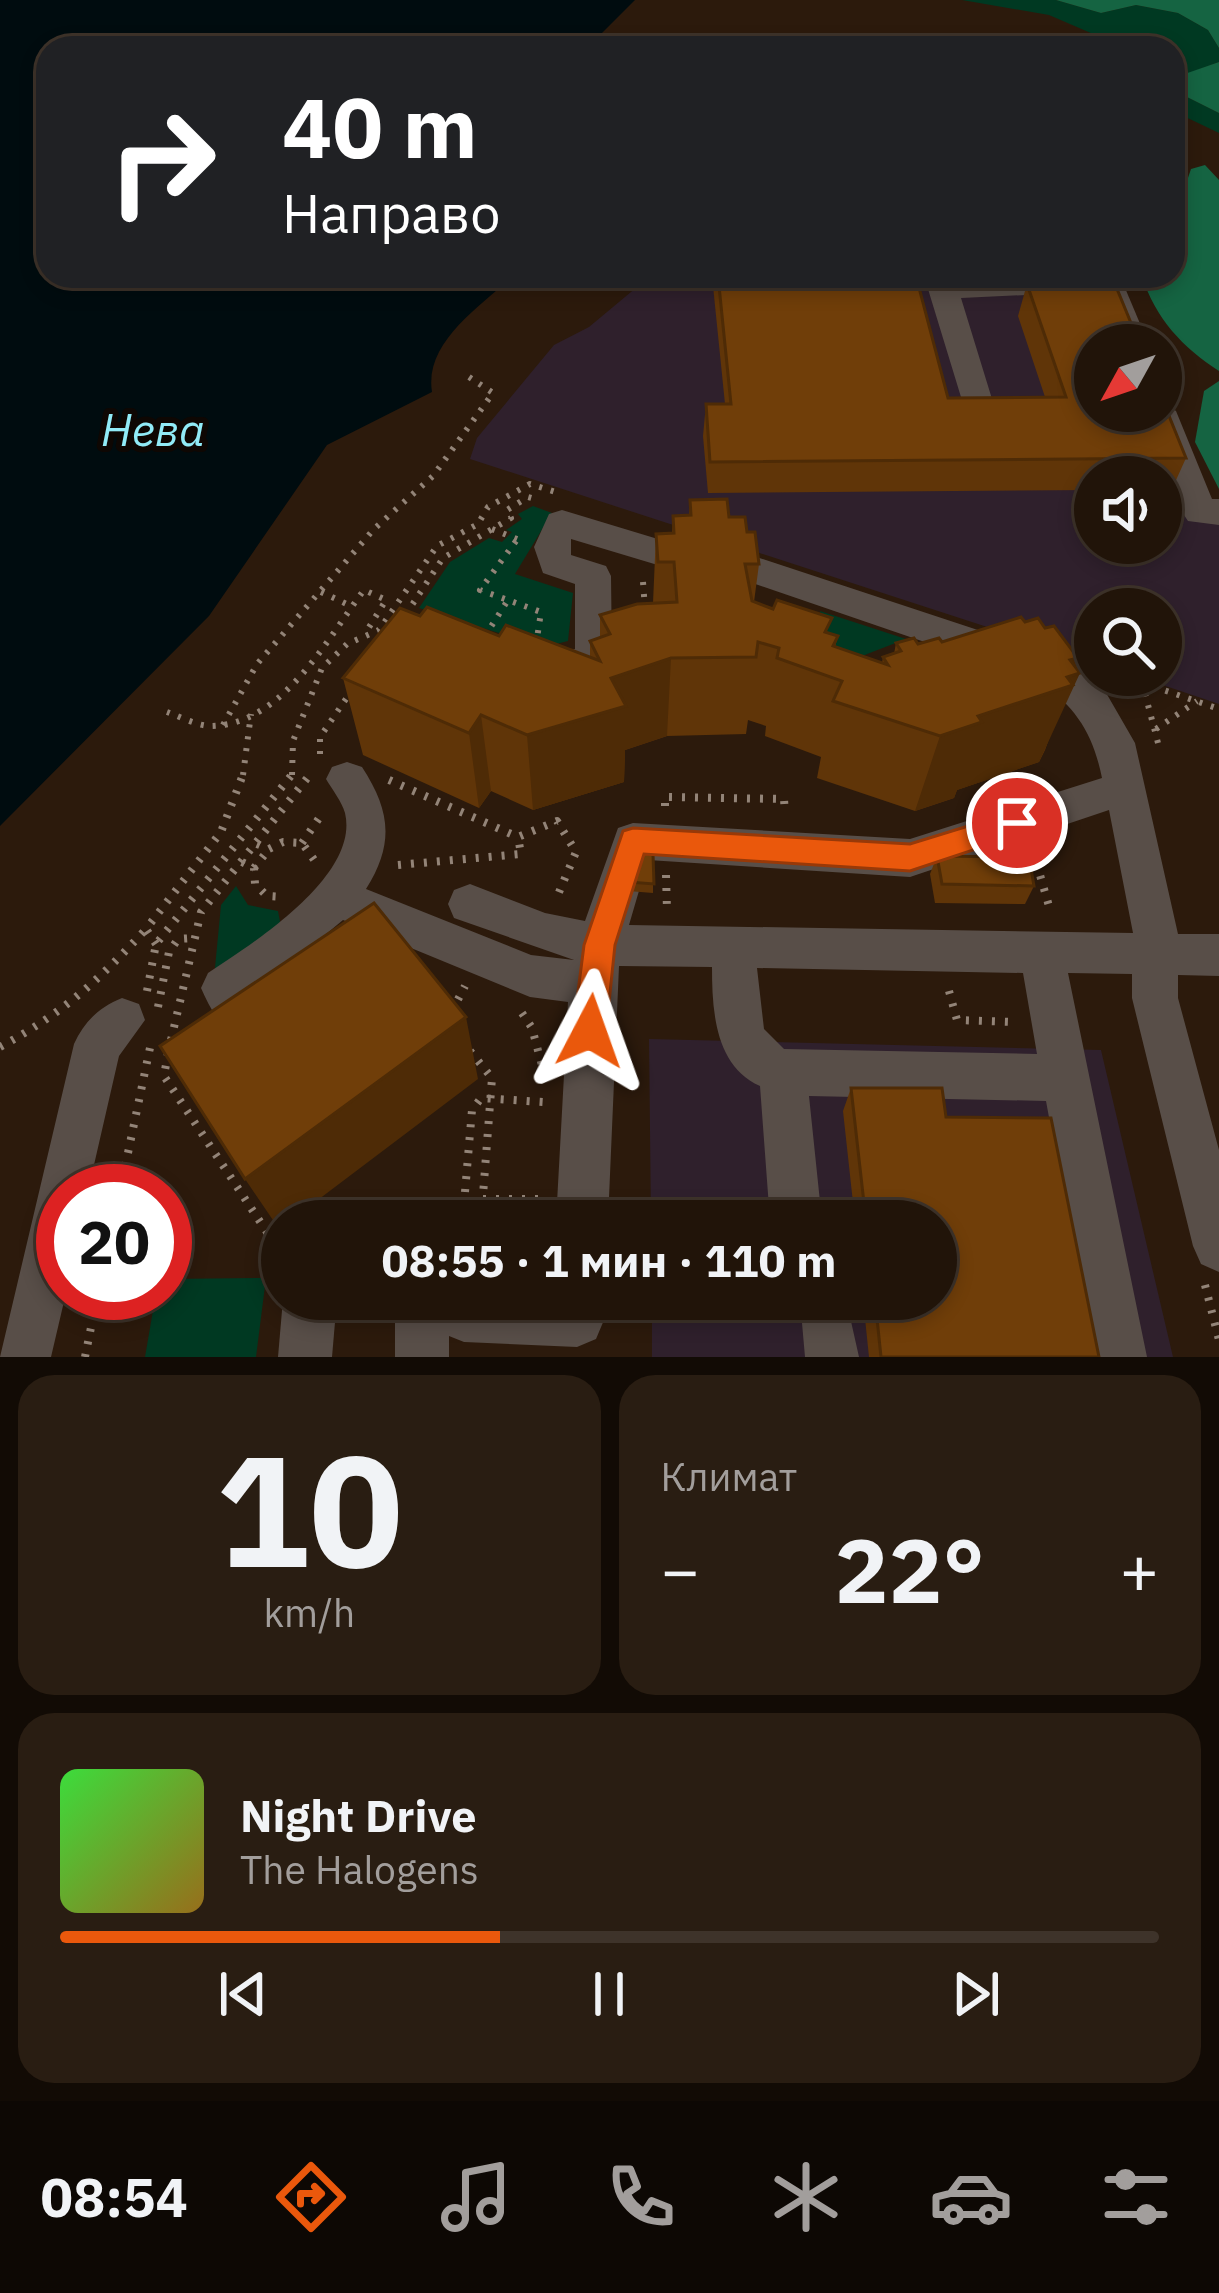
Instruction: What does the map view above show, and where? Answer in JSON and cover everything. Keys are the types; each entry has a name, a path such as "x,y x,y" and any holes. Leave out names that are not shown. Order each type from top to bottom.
{"lane":[{"path":"964,288 943,289 980,412"},
{"path":"1110,288 1124,324"},
{"path":"1168,432 1200,512 1219,512"},
{"path":"479,645 553,670 593,659 593,576 556,564 550,542 562,524 681,559 710,555 1055,671 1087,695 1106,721 1156,922 1155,998 1219,1246"},
{"path":"248,1021 224,988 279,952 326,884 359,856 366,813 346,768"},
{"path":"583,1200 596,964 633,841 910,857 1121,789"},
{"path":"326,884 530,976 734,946 1047,936 1156,954 1219,955"},
{"path":"470,904 544,933 596,964"},
{"path":"1047,936 1066,1078 1120,1357"},
{"path":"734,946 740,1042 758,1065 782,1072 1066,1078"},
{"path":"70,1164 98,1044 139,1028"},
{"path":"782,1072 794,1200"},
{"path":"24,1357 36,1306"},
{"path":"305,1357 308,1320"},
{"path":"422,1357 438,1320"},
{"path":"540,1320 577,1325"},
{"path":"828,1320 832,1357"}],"path":[{"path":"223,725 257,664 374,529 433,476 493,393 469,377"},
{"path":"123,1164 139,1028 156,944 296,771 293,741 313,682 330,659 380,629 437,546 478,524 488,508 530,484 562,494"},
{"path":"402,619 443,558 511,518 507,510"},
{"path":"517,539 480,590 541,612 542,633 528,661"},
{"path":"167,712 206,726 251,714 286,687 364,590 386,601 364,635"},
{"path":"321,592 350,606"},
{"path":"479,645 508,600"},
{"path":"358,682 320,737 346,768 377,774 518,836 557,821 576,852 553,907 565,910"},
{"path":"1182,696 1219,709"},
{"path":"1156,729 1197,701"},
{"path":"0,1047 56,1017 88,992 218,840 246,783 251,714"},
{"path":"261,1223 164,1076 201,911 256,844 346,768"},
{"path":"665,814 665,797 784,799 786,832"},
{"path":"1017,823 1039,860 1047,936"},
{"path":"388,854 386,866 521,854 518,836"},
{"path":"289,897 267,896 255,884 254,868 283,842 302,843 315,858 326,884"},
{"path":"256,844 269,850"},
{"path":"242,862 254,868"},
{"path":"146,928 156,944"},
{"path":"139,1028 169,952 178,939 193,938"},
{"path":"446,1022 470,977"},
{"path":"940,980 952,995 957,1020 1012,1021 1027,1028"},
{"path":"510,994 532,1028 545,1078 542,1122"},
{"path":"458,1036 492,1078 482,1199 538,1199 539,1180"},
{"path":"181,1102 200,1089"},
{"path":"465,1192 472,1110 481,1098 543,1102"},
{"path":"85,1357 93,1320"}],"shaded area":[{"path":"636,288 1115,288 1102,324 1074,324 1074,432 1182,429 1219,518 1219,704 1182,692 1182,588 1074,588 1074,655 470,459 477,438 554,345 589,327"},
{"path":"649,1039 1101,1050 1173,1357 652,1357 652,1320 957,1320 957,1200 651,1200"}],"green space":[{"path":"962,0 1056,0 1101,13 1136,5 1178,13 1208,30 1219,48 1219,62 1185,75 1185,36 1098,36 1049,15"},
{"path":"1056,0 1219,0 1219,48 1208,30 1178,13 1136,5 1101,13"},
{"path":"1219,62 1219,113 1185,96 1185,74"},
{"path":"1185,96 1219,113 1219,133 1185,117"},
{"path":"1205,165 1219,180 1219,371 1182,341 1182,324 1167,324 1147,288 1185,288 1185,187 1191,169"},
{"path":"1219,381 1219,489 1195,442 1204,391"},
{"path":"533,506 552,513 515,574 573,593 568,641 544,647 419,608 450,562 489,538 502,542 512,532 506,530 522,519 518,514"},
{"path":"820,611 906,639 849,661 828,654"},
{"path":"236,886 248,905 278,911 282,932 214,978 221,905"},
{"path":"261,1278 256,1357 145,1357 151,1320 192,1320 192,1279"}],"water":[{"name":"Нева","path":"0,0 635,0 599,36 36,36 36,288 499,288 445,341 432,374 432,392 327,445 209,616 0,826"}],"building":[{"path":"719,288 919,288 948,398 1066,397 1028,288 1117,288 1131,324 1074,324 1074,432 1176,432 1186,458 710,462 706,404 731,404"},
{"path":"727,499 729,517 745,517 747,532 755,532 759,564 745,564 752,601 773,609 777,600 832,618 825,632 838,636 833,646 888,665 883,657 901,651 896,643 914,638 918,644 939,638 942,642 1021,617 1025,622 1038,618 1045,628 1054,626 1074,653 1070,660 1074,675 1067,677 1073,685 978,716 982,722 940,736 833,701 842,681 777,658 779,648 758,642 756,657 671,658 611,678 626,706 527,735 481,715 469,733 343,678 400,608 420,616 427,607 499,636 506,625 600,661 590,641 610,634 600,615 637,604 677,602 674,562 658,562 656,534 674,533 673,516 691,515 690,500"},
{"path":"641,852 653,854 654,884 628,882"},
{"path":"937,856 1029,857 1034,886 942,884"},
{"path":"374,903 466,1017 245,1179 160,1046"},
{"path":"851,1088 942,1088 946,1117 1051,1118 1099,1357 881,1357 877,1320 957,1320 957,1200 864,1200"}],"route":[{"path":"590,1031 600,945 633,841 910,857 1017,823"}]}
